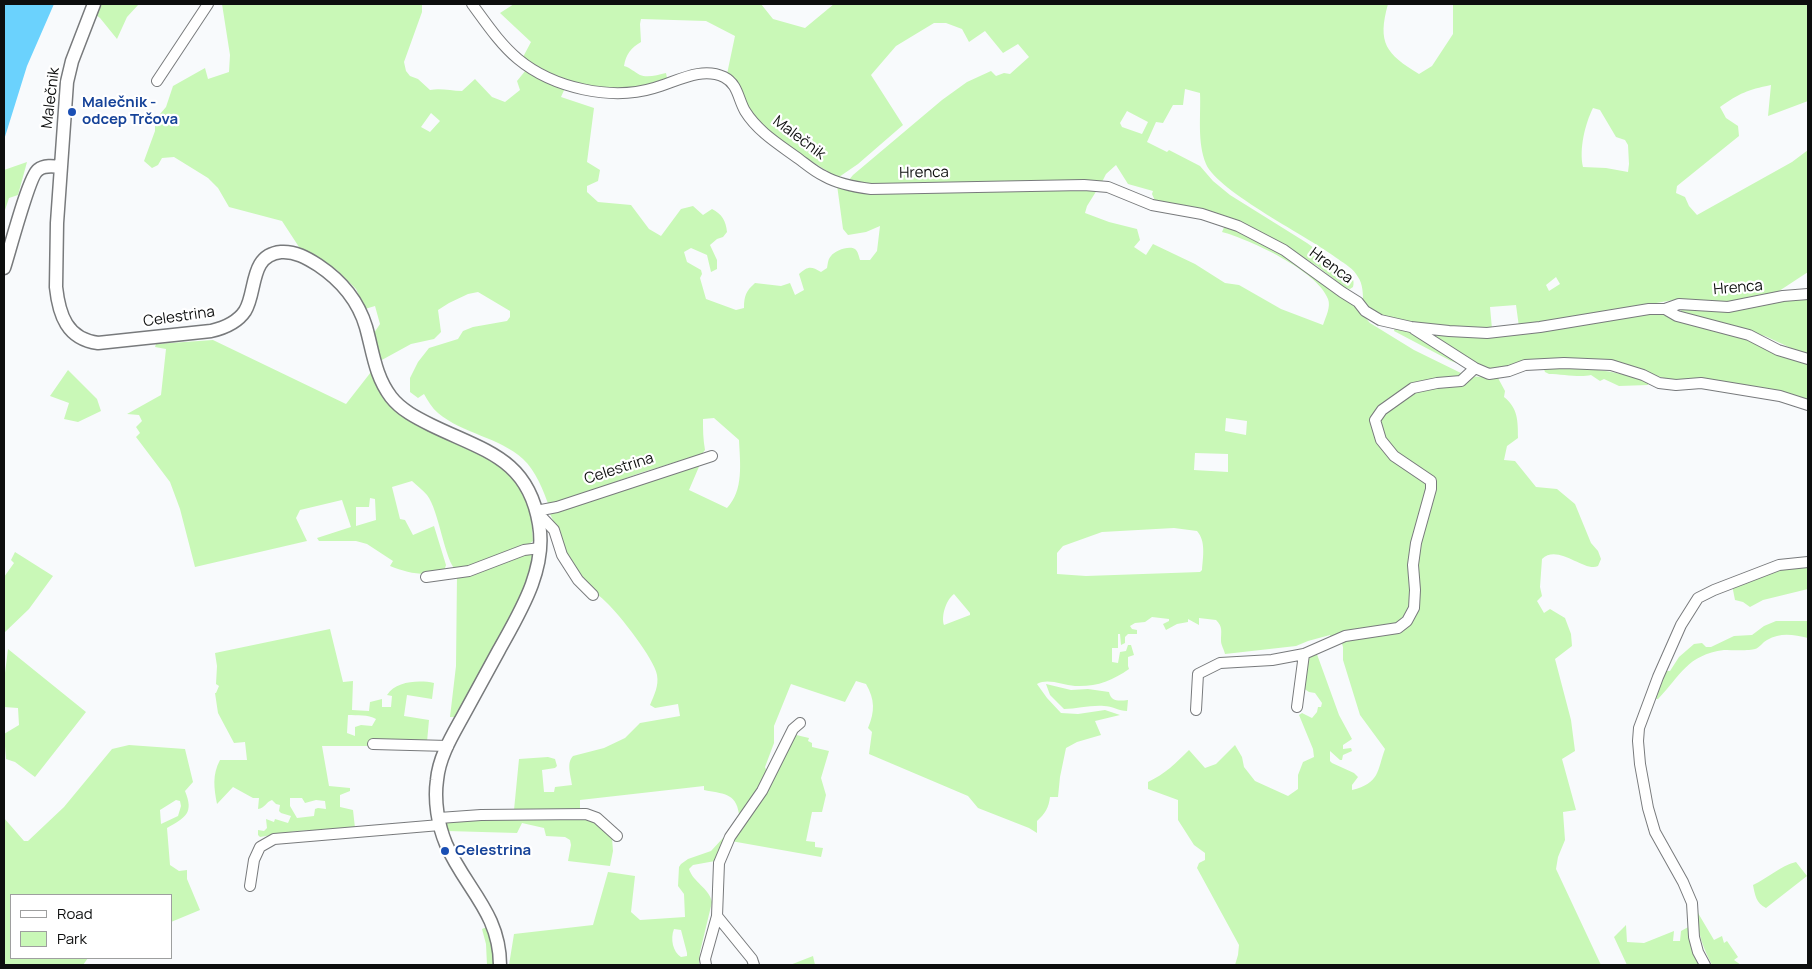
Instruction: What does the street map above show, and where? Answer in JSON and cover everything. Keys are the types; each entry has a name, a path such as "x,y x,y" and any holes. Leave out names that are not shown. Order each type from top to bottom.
{"street":[{"path":"157,80 208,4"},
{"name":"Malečnik","path":"472,4 500,40 518,59 539,73 576,89 598,92 629,92 654,88 698,73 722,77 731,82 738,93 745,111 771,139 824,177 840,183"},
{"name":"Malečnik","path":"60,167 69,71 94,5"},
{"path":"4,268 35,171 42,167 60,167"},
{"name":"Celestrina","path":"60,167 56,273 57,301 66,324 80,338 88,342 117,342 211,331 226,327 244,313 250,299 255,276 262,262 275,254 284,252 299,255 320,266 344,286 355,300 366,326 377,372 384,387 394,400 416,418 509,464 524,482 532,498 539,526 540,548 535,578 527,597 448,746 438,771 436,802 446,845 492,922 498,940 500,965"},
{"name":"Hrenca","path":"840,183 871,189 1108,186 1152,206 1202,214 1238,226 1284,250 1358,302 1366,311 1380,320 1411,327 1486,333 1540,327 1665,308 1679,304 1728,307 1783,296 1808,294"},
{"path":"1665,308 1677,316 1749,335 1778,350 1808,359"},
{"path":"1411,327 1475,368 1489,374 1508,371 1525,365 1564,363 1611,364 1659,383 1676,385 1701,384 1726,387 1780,396 1808,405"},
{"path":"1196,710 1198,674 1220,663 1272,660 1304,654 1345,636 1398,628 1407,621 1414,608 1414,558 1416,543 1431,489 1431,481 1394,456 1381,440 1375,420 1382,410 1413,388 1460,381 1475,368"},
{"name":"Celestrina","path":"536,511 557,507 712,456"},
{"name":"Celestrina","path":"536,511 554,530 562,555 578,580 593,595"},
{"path":"426,577 469,571 524,550 540,548"},
{"path":"1705,965 1698,952 1694,936 1692,903 1684,882 1655,832 1648,808 1640,764 1638,741 1640,728 1658,677 1681,625 1698,598 1779,565 1808,562"},
{"path":"1297,707 1304,654"},
{"path":"706,965 705,958 716,916 720,863 730,837 762,791 793,729 800,723"},
{"path":"373,744 448,746"},
{"path":"250,886 254,860 260,847 274,839 481,815 586,814 597,818 617,836"},
{"path":"716,916 752,959 754,965"}],"green space":[{"path":"102,4 139,4 127,17 117,39 96,15"},
{"path":"222,4 422,5 422,12 404,62 406,71 410,76 418,79 430,90 462,91 475,79 492,97 505,102 520,90 517,81 526,70 565,88 561,97 594,108 587,162 600,170 598,181 587,186 587,192 598,202 631,205 649,229 661,236 681,209 693,206 703,215 712,209 718,213 726,224 727,232 723,237 710,245 717,260 717,269 711,272 707,255 691,248 684,252 687,262 701,270 700,278 706,299 736,310 744,308 746,294 755,283 781,286 790,283 795,295 804,290 799,274 805,269 810,268 821,272 827,268 830,257 842,249 855,249 860,260 870,260 877,251 880,226 866,232 848,235 843,229 837,185 1097,190 1085,213 1109,222 1137,229 1140,240 1134,247 1146,255 1153,244 1195,264 1225,283 1239,285 1281,309 1323,325 1329,305 1322,288 1297,267 1265,249 1249,241 1222,232 1225,225 1290,258 1329,285 1357,308 1370,323 1414,350 1467,376 1498,378 1505,391 1504,397 1515,410 1518,426 1518,438 1507,446 1504,460 1515,461 1536,487 1557,489 1575,504 1591,543 1598,551 1601,559 1598,566 1593,567 1556,554 1548,555 1542,559 1540,587 1542,596 1537,601 1544,613 1550,609 1565,618 1571,634 1572,646 1555,659 1571,720 1575,751 1562,759 1576,810 1563,812 1565,840 1558,857 1556,869 1601,965 1235,965 1239,945 1197,868 1199,863 1205,860 1205,853 1194,845 1178,820 1178,800 1148,789 1148,782 1165,772 1189,750 1205,768 1216,764 1235,745 1242,757 1244,767 1255,781 1288,796 1298,789 1298,775 1303,762 1314,757 1313,749 1299,715 1302,713 1312,718 1322,703 1315,693 1303,688 1301,656 1314,646 1339,715 1352,739 1343,745 1343,749 1351,748 1352,751 1343,755 1342,760 1340,760 1330,751 1330,761 1358,777 1352,785 1352,790 1373,780 1385,749 1360,715 1343,660 1343,647 1340,637 1331,639 1330,635 1296,646 1225,654 1221,643 1221,627 1216,620 1199,618 1199,625 1188,619 1188,622 1177,624 1166,630 1163,624 1169,621 1169,619 1152,617 1145,622 1135,623 1130,626 1132,629 1137,630 1137,634 1128,634 1125,637 1125,643 1121,645 1120,634 1118,634 1118,648 1112,648 1112,662 1118,663 1120,652 1126,651 1128,645 1131,645 1134,655 1128,657 1129,669 1123,673 1110,680 1090,685 1075,686 1050,682 1037,684 1061,713 1078,714 1105,710 1120,715 1095,721 1101,735 1077,742 1066,748 1058,797 1050,797 1046,810 1037,821 1037,833 978,808 968,796 869,754 872,732 868,728 873,711 872,700 866,684 856,681 845,702 791,684 774,726 774,743 765,767 768,775 743,817 739,814 735,802 731,798 727,795 704,790 704,786 580,800 580,809 514,810 519,759 548,757 555,759 557,766 555,768 542,770 544,792 554,792 555,787 572,785 569,766 573,756 604,748 625,738 640,723 680,716 678,704 655,708 650,705 657,683 655,668 620,617 575,572 550,514 576,502 701,462 689,490 727,508 739,485 739,440 714,418 703,419 705,450 702,454 640,473 549,506 542,487 523,459 503,445 448,420 434,409 424,394 418,398 410,392 410,378 418,362 429,348 458,339 463,331 473,327 507,321 510,317 510,311 478,292 468,294 438,310 441,332 434,339 411,344 380,361 374,333 380,324 375,306 365,309 356,289 337,270 299,247 282,221 229,207 218,188 208,178 174,157 162,158 158,165 152,168 144,161 155,131 155,120 166,107 173,86 205,68 208,79 229,72 230,55","holes":["431,113 440,121 430,132 421,127","1226,418 1247,421 1246,435 1225,431","1195,453 1228,454 1228,472 1194,470","1174,528 1197,531 1203,544 1202,570 1200,572 1086,576 1057,574 1057,553 1063,546 1102,532","954,594 970,615 944,625 944,613 949,600"]},
{"path":"514,4 761,4 773,19 805,28 834,4 1388,4 1384,29 1384,38 1387,46 1399,60 1419,74 1432,66 1453,34 1453,4 1808,4 1808,101 1768,116 1771,85 1744,93 1720,107 1726,118 1738,126 1739,136 1677,186 1676,193 1685,197 1689,206 1697,215 1792,162 1808,150 1808,272 1776,293 1730,303 1679,299 1519,327 1516,305 1490,307 1492,329 1442,327 1405,322 1388,318 1374,311 1363,302 1361,283 1352,269 1246,201 1214,175 1206,164 1201,147 1200,93 1185,89 1183,105 1173,105 1163,123 1156,122 1147,142 1167,152 1169,150 1200,166 1213,181 1230,195 1307,243 1347,272 1353,279 1353,287 1350,289 1345,288 1317,266 1278,243 1156,203 1152,194 1153,191 1128,184 1116,165 1106,174 1102,182 886,186 848,181 942,100 967,82 991,71 996,76 1004,73 1010,74 1029,57 1018,44 1003,53 985,31 969,42 962,29 946,23 934,23 896,46 871,75 903,125 858,164 839,177 787,146 754,118 727,74 735,36 706,21 641,19 641,42 630,52 624,66 643,76 666,73 667,78 650,86 608,89 565,81 536,67 523,57 531,42 500,13","holes":["1593,108 1600,110 1616,137 1625,140 1628,145 1628,172 1606,168 1583,167 1582,145","1127,111 1148,122 1142,134 1122,127 1120,123","1556,277 1560,284 1549,291 1546,285"]},
{"path":"27,162 18,195 9,198 4,213 4,170"},
{"path":"1808,298 1808,356 1765,336 1680,313 1681,310 1690,308 1772,303"},
{"path":"1644,312 1658,313 1676,320 1754,340 1808,362 1808,403 1668,379 1607,361 1520,364 1480,371 1451,361 1394,331 1395,327 1489,336"},
{"path":"213,340 346,404 371,372 384,398 401,414 439,436 476,452 510,474 527,501 533,541 480,565 456,570 449,557 431,502 425,493 412,481 392,487 400,519 405,520 413,535 434,526 446,565 444,571 423,574 403,571 390,566 393,561 367,544 356,541 319,541 317,538 351,527 342,500 300,510 296,518 307,541 195,567 180,509 170,482 136,437 140,433 136,427 142,421 139,415 127,414 161,395 166,349 155,347 156,344","holes":["370,498 375,499 376,520 356,526 356,507 369,507"]},
{"path":"1543,367 1583,368 1622,374 1648,382 1648,385 1619,386 1604,379 1600,381 1591,375 1549,374 1545,372"},
{"path":"68,370 97,399 101,411 78,422 64,419 69,403 50,396"},
{"path":"15,552 53,576 29,609 4,633 4,577 14,563 11,560"},
{"path":"528,552 532,555 528,578 519,601 455,717 450,717 456,666 457,575"},
{"path":"1808,563 1808,589 1763,600 1750,607 1743,602 1735,600 1732,585 1773,567"},
{"path":"1776,621 1808,621 1808,638 1782,635 1772,637 1755,649 1724,650 1701,656 1686,667 1656,699 1664,671 1670,671 1679,657 1694,644 1702,643 1706,647 1711,647 1734,636 1752,635 1764,626"},
{"path":"330,629 343,682 353,681 352,710 369,711 370,702 382,699 382,707 391,707 392,696 387,695 396,687 415,682 434,683 432,699 407,695 404,716 429,720 427,742 375,746 322,746 329,786 350,788 350,791 340,795 340,807 353,810 355,828 297,831 260,837 258,830 264,831 267,828 266,819 274,822 275,819 288,823 291,816 281,813 279,811 280,805 272,800 258,809 259,798 253,798 233,787 217,804 214,782 220,760 247,760 245,742 234,743 218,713 215,693 219,686 216,684 217,666 215,653","holes":["348,715 366,716 376,719 372,726 361,725 355,727 355,736 347,733","290,798 302,798 305,803 316,800 325,801 326,809 318,808 315,809 314,816 297,818 290,806"]},
{"path":"8,649 86,712 35,777 15,762 6,759 4,734 19,725 18,708 4,707 4,681"},
{"path":"1046,684 1071,690 1088,689 1109,692 1114,699 1119,701 1128,700 1127,711 1104,706 1064,709 1050,695"},
{"path":"792,734 809,738 808,741 812,743 812,747 829,751 821,778 826,795 822,812 812,812 806,841 815,842 815,847 823,848 821,857 731,841"},
{"path":"129,745 185,749 193,782 185,791 189,805 186,814 167,828 170,865 179,871 187,870 187,879 200,910 172,922 172,894 10,894 10,959 87,959 83,965 4,965 4,818 24,841 28,841 64,807 112,749","holes":["176,800 180,801 181,806 178,816 161,824 160,810"]},
{"path":"452,819 593,819 612,838 613,851 610,866 568,861 570,840 565,837 546,836 544,828 522,823 517,833 447,831 446,821"},
{"path":"723,838 727,838 715,861 693,865 689,869 694,878 708,893 712,902 700,952 699,965 509,965 514,934 593,925 608,872 635,876 631,912 640,920 685,917 684,894 678,886 679,867 688,859 711,851","holes":["674,929 681,930 687,953 687,956 681,957 674,949 672,941"]},
{"path":"1796,862 1807,876 1766,908 1760,904 1756,898 1753,885 1785,866"},
{"path":"1696,913 1698,913 1714,940 1722,936 1724,943 1727,941 1738,957 1734,960 1741,965 1712,965 1701,940"},
{"path":"1626,925 1627,942 1644,943 1674,931 1673,941 1680,941 1681,931 1692,925 1703,965 1627,965 1614,937"},
{"path":"487,927 493,948 494,965 487,965 486,944 482,929"},
{"path":"813,956 815,965 790,965"}],"water":[{"path":"4,4 54,4 27,66 4,140"}],"place":[{"name":"Malečnik - odcep Trčova","path":"72,112"},
{"name":"Celestrina","path":"445,851"}]}
